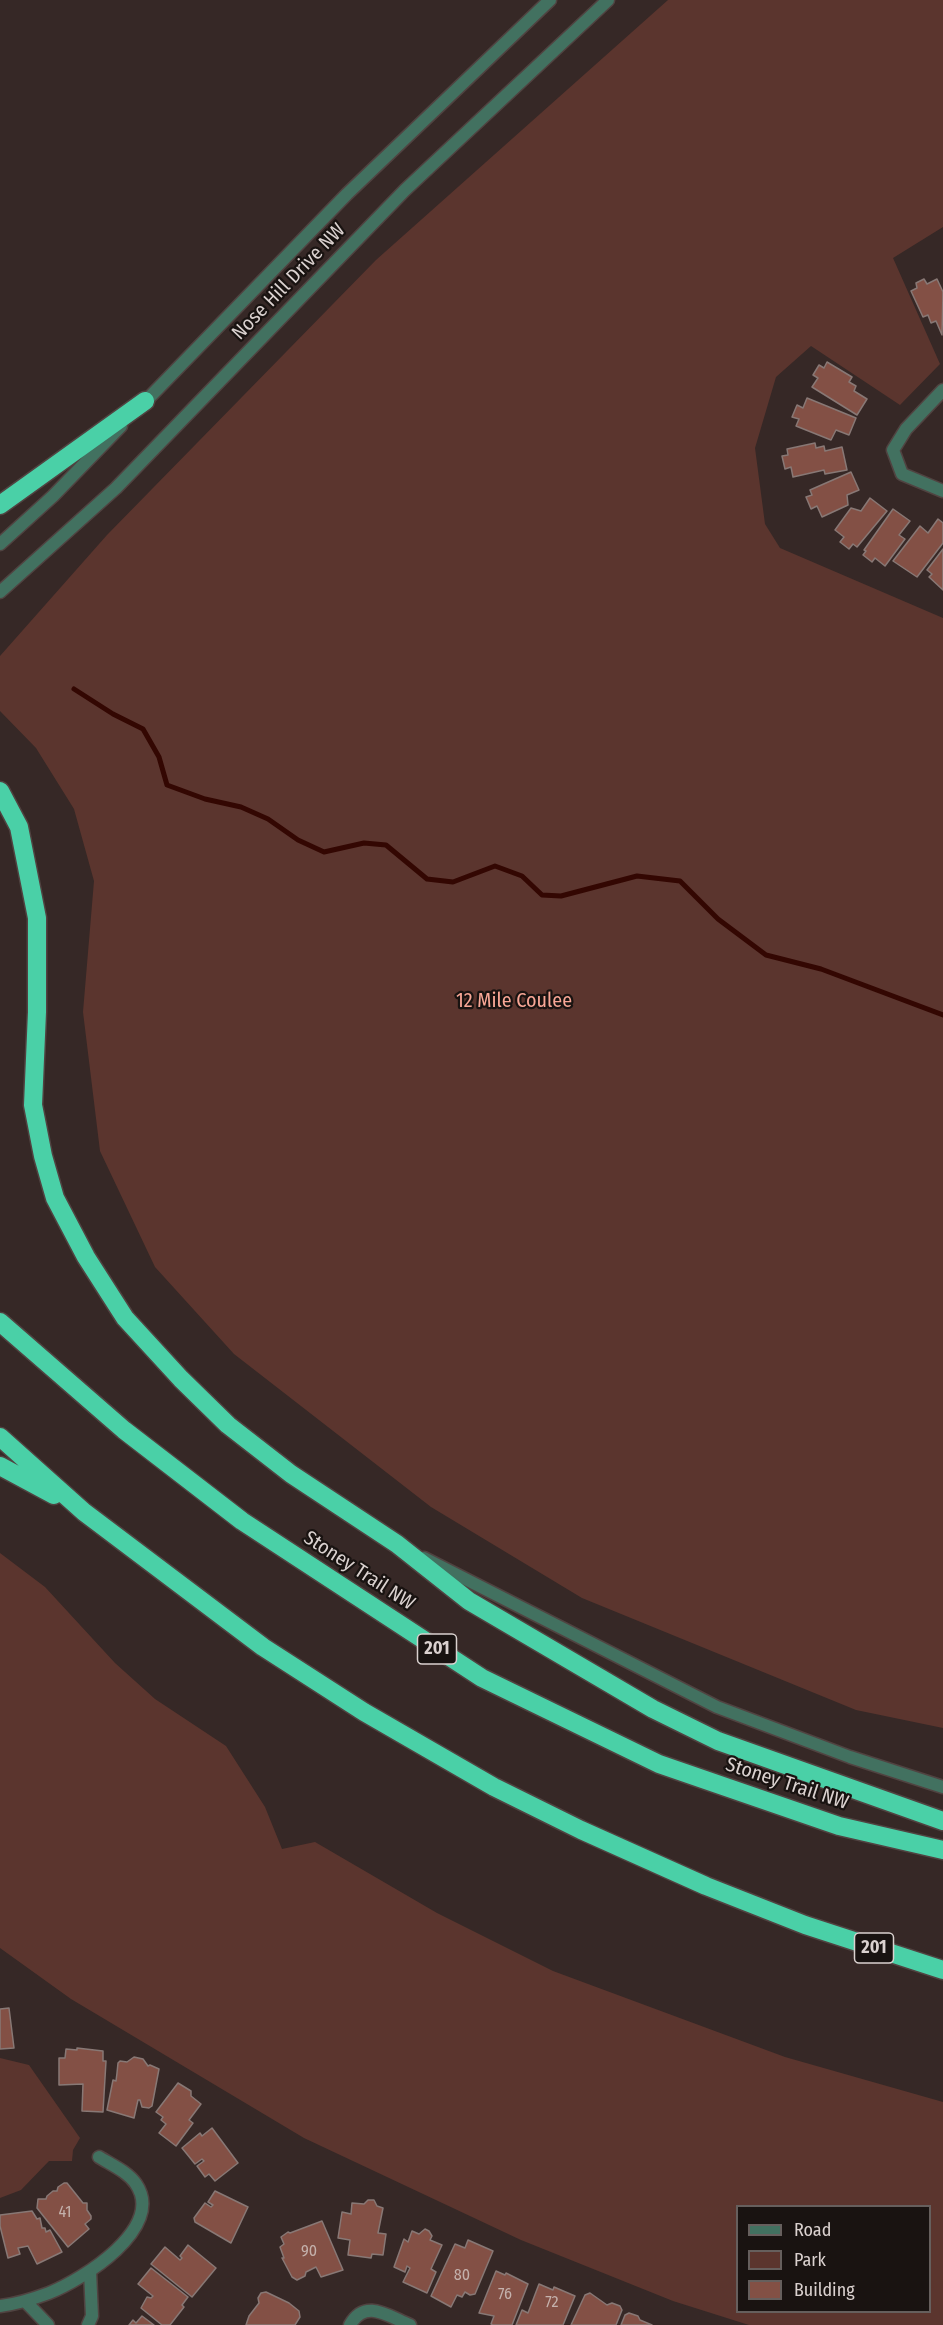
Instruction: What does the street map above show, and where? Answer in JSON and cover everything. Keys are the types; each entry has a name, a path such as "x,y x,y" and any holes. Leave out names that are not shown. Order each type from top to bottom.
{"highway":[{"path":"0,505 145,401"},
{"path":"0,790 19,826 37,918 37,1012 33,1105 43,1156 55,1198 86,1257 125,1318 181,1379 228,1425 291,1474 397,1544 469,1601 653,1709 718,1741 943,1821"},
{"name":"Stoney Trail NW","path":"0,1322 124,1430 242,1521 483,1677 659,1764 839,1826 943,1850"},
{"name":"201","path":"0,1437 84,1512 263,1647 364,1712 494,1787 581,1830 706,1886 805,1925 943,1970"},
{"path":"0,1466 84,1512"}],"street":[{"name":"Nose Hill Drive NW","path":"0,544 53,496 347,194 550,0"},
{"name":"Nose Hill Drive NW","path":"0,592 116,488 405,190 608,0"},
{"path":"943,390 906,429 893,450 902,474 943,491"},
{"path":"397,1544 717,1707 850,1756 943,1787"},
{"path":"0,2306 50,2293 90,2271 128,2238 142,2216 142,2205 137,2186 129,2176 99,2157"},
{"path":"88,2325 92,2316 90,2271"},
{"path":"26,2301 48,2325"},
{"path":"350,2325 359,2313 370,2310 410,2325"}],"green space":[{"name":"12 Mile Coulee","path":"668,0 943,0 943,227 893,258 940,364 900,405 811,346 776,377 755,448 765,524 780,548 943,618 943,1728 856,1710 582,1598 431,1507 234,1354 155,1267 100,1151 83,1012 94,881 74,809 36,748 0,711 0,656 107,535 376,260"},
{"path":"0,1553 45,1587 115,1663 155,1699 226,1746 265,1807 282,1849 315,1842 437,1913 553,1971 785,2057 943,2102 943,2325 749,2325 673,2301 521,2240 304,2138 71,1999 0,1948"},
{"path":"0,2058 29,2065 80,2138 73,2150 72,2161 49,2161 21,2190 0,2198"}],"building":[{"path":"924,279 927,284 937,279 943,292 942,335 936,321 931,323 928,315 923,317 911,291 917,288 916,283"},
{"path":"827,362 852,377 849,382 856,386 854,391 867,399 857,415 812,387 818,378 813,375 819,365 824,368"},
{"path":"807,398 856,418 849,435 836,430 831,440 796,426 799,419 792,417 797,405 803,408"},
{"path":"815,443 816,448 824,446 825,451 842,447 847,470 825,474 824,470 793,477 791,467 785,469 782,456 788,455 787,449"},
{"path":"851,472 859,490 847,495 848,505 822,517 817,506 811,509 806,497 812,495 810,490"},
{"path":"870,498 887,511 857,547 853,544 849,549 840,542 844,537 835,530 851,508 861,511"},
{"path":"893,509 910,521 899,535 905,539 885,566 875,558 872,562 863,555 866,551 864,550"},
{"path":"938,519 943,523 943,543 917,577 893,561 920,526 928,533"},
{"path":"943,549 943,590 929,577 932,574 927,570"},
{"path":"9,2008 14,2048 0,2049 0,2009"},
{"path":"77,2048 103,2051 103,2061 106,2061 103,2112 82,2111 83,2084 59,2085 59,2058 65,2058 66,2049 77,2050"},
{"path":"134,2057 143,2059 148,2066 159,2069 152,2106 142,2107 138,2100 134,2118 107,2110 113,2080 116,2081 118,2063 127,2062"},
{"path":"178,2083 191,2091 191,2096 201,2104 189,2120 193,2123 176,2146 159,2133 166,2124 161,2120 163,2117 156,2112"},
{"path":"212,2128 238,2163 215,2181 209,2174 205,2177 197,2166 204,2161 202,2159 195,2164 182,2148 200,2133 202,2136"},
{"path":"64,2183 67,2183 83,2203 87,2203 87,2210 91,2216 85,2224 89,2229 68,2247 37,2208 38,2199 46,2199"},
{"path":"215,2191 248,2207 231,2243 195,2222 194,2218 205,2203 211,2207 213,2205 208,2202"},
{"path":"368,2200 374,2200 377,2206 383,2208 378,2233 386,2234 383,2255 372,2254 371,2258 348,2255 350,2240 338,2238 342,2212 351,2214 352,2203 364,2204"},
{"path":"32,2211 37,2219 40,2218 42,2228 45,2228 46,2232 50,2230 62,2252 37,2264 28,2246 18,2248 20,2254 8,2258 0,2226 0,2215"},
{"path":"322,2221 343,2270 321,2277 316,2267 297,2280 292,2277 282,2258 284,2258 280,2247 284,2244 281,2237 288,2232"},
{"path":"425,2229 432,2236 430,2240 442,2245 431,2269 436,2272 427,2293 403,2282 410,2268 407,2266 405,2272 394,2267 404,2239 408,2242 412,2231 419,2234"},
{"path":"468,2240 493,2251 475,2294 470,2295 465,2292 462,2297 457,2295 451,2307 431,2296 455,2244 465,2248"},
{"path":"188,2245 216,2268 192,2297 151,2264 165,2247 180,2260 182,2258 180,2256"},
{"path":"151,2268 188,2297 182,2305 184,2307 170,2325 162,2325 141,2308 147,2297 153,2296 138,2284"},
{"path":"496,2271 505,2275 506,2273 528,2284 512,2325 493,2325 491,2324 494,2316 479,2313"},
{"path":"539,2284 553,2290 554,2287 575,2296 563,2325 516,2325 522,2310 528,2313"},
{"path":"266,2292 289,2303 299,2311 300,2317 295,2325 246,2325 249,2316 259,2303 258,2298 261,2293"},
{"path":"590,2293 607,2305 612,2303 620,2306 622,2310 616,2325 571,2325 585,2295"},
{"path":"629,2313 652,2325 621,2325 625,2315"},
{"path":"142,2316 154,2325 129,2325 133,2320 136,2323"}],"waterway":[{"path":"74,689 113,714 143,729 159,757 167,785 205,799 241,807 268,819 298,840 324,852 364,843 386,845 427,879 453,882 495,866 522,876 542,895 561,896 637,876 680,881 718,919 766,955 821,969 943,1015"}]}
